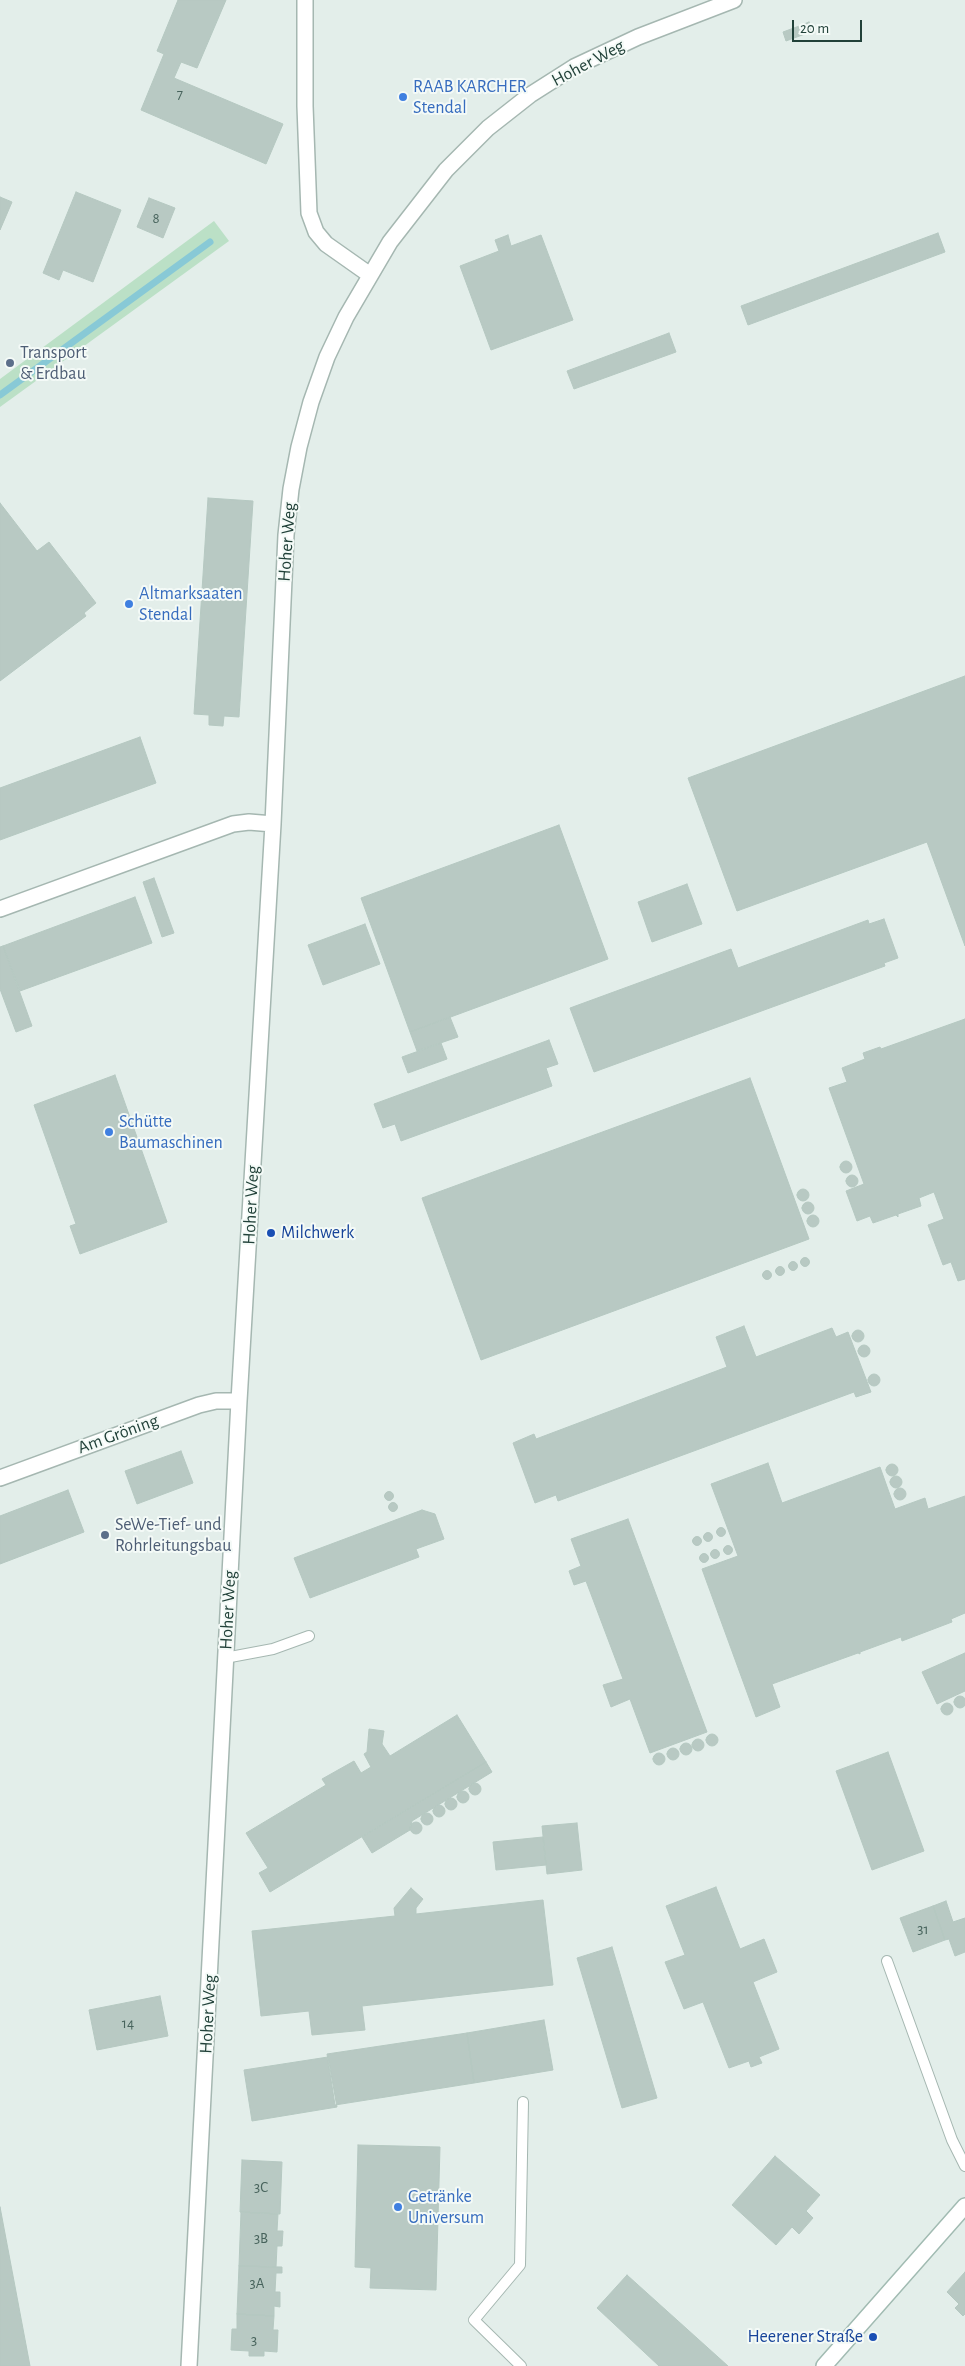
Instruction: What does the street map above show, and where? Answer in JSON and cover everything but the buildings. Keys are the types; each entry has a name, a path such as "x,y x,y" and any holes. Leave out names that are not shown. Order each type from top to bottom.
{"street":[{"path":"304,0 309,213 316,232 326,244 370,275"},
{"name":"Hoher Weg","path":"189,2366 239,1401 274,824 286,535 291,489 311,402 324,366 346,317 390,242 446,170 488,128 530,95 574,67 638,37 734,0"},
{"path":"0,909 233,824 249,822 274,824"},
{"name":"Am Gröning","path":"0,1478 199,1405 216,1401 239,1401"},
{"path":"824,2366 965,2206"}],"lane":[{"path":"225,1658 273,1649 309,1636"},
{"path":"887,1961 952,2140 965,2166"},
{"path":"521,2366 474,2320 520,2265 523,2102"}],"green space":[{"path":"214,221 229,241 0,407 0,379"}],"waterway":[{"path":"0,395 210,242"}],"place":[{"name":"RAAB KARCHER Stendal","path":"403,97"},
{"name":"Transport & Erdbau","path":"10,363"},
{"name":"Altmarksaaten Stendal","path":"129,604"},
{"name":"Schütte Baumaschinen","path":"109,1132"},
{"name":"Milchwerk","path":"271,1233"},
{"name":"SeWe-Tief- und Rohrleitungsbau","path":"105,1535"},
{"name":"Getränke Universum","path":"398,2207"},
{"name":"Heerener Straße","path":"873,2337"}]}
